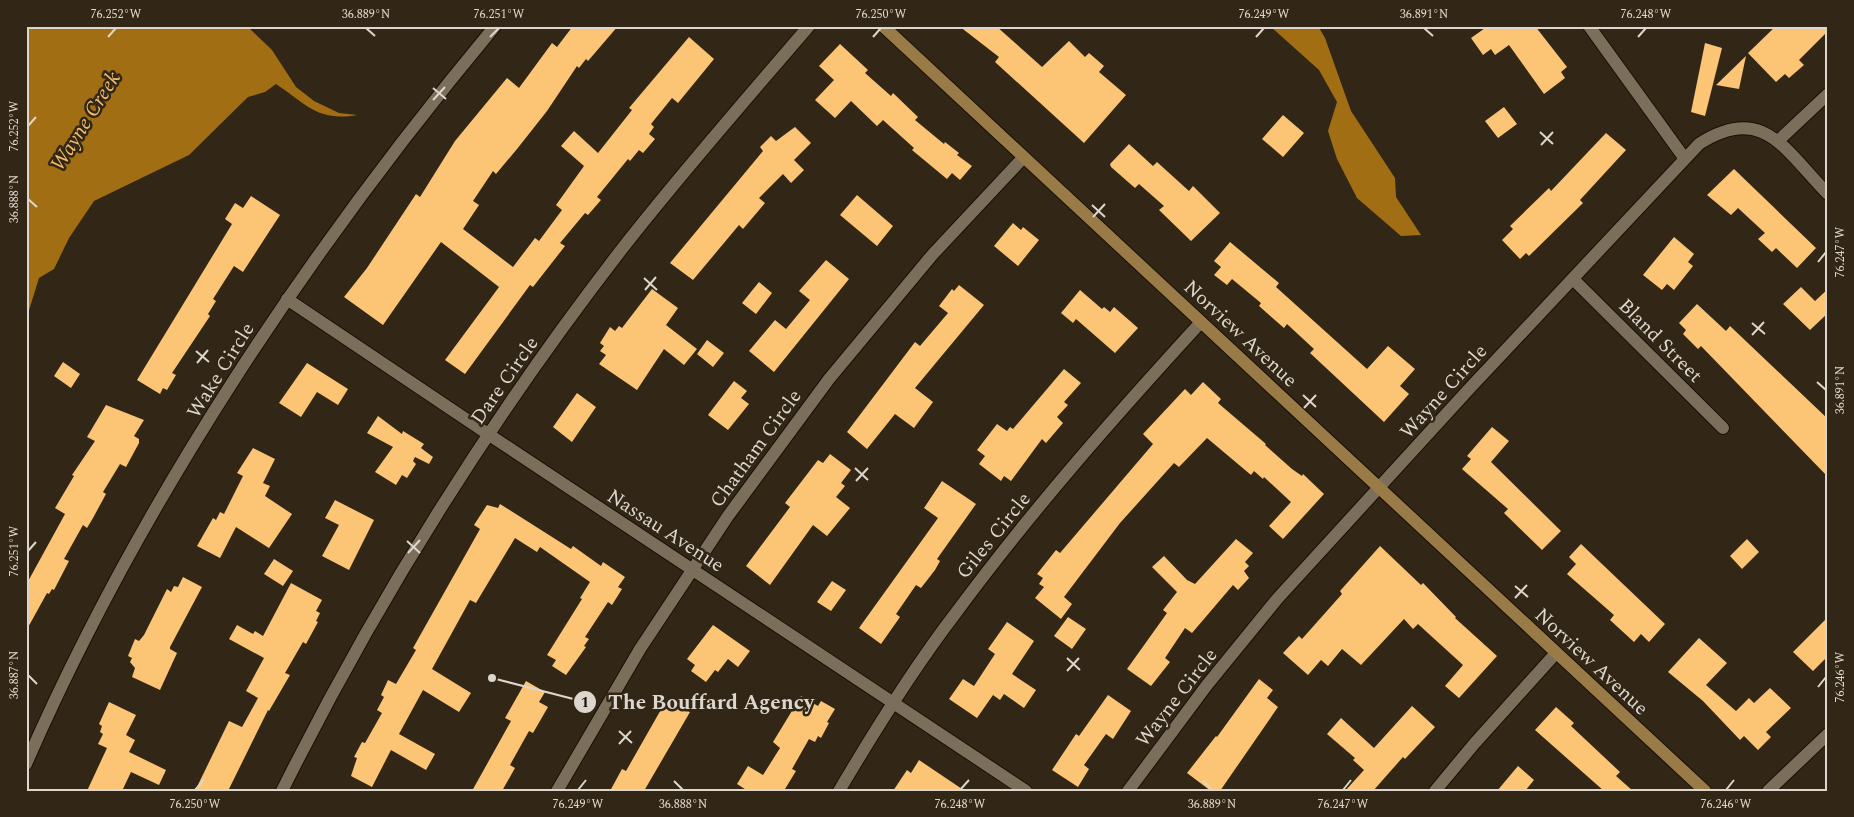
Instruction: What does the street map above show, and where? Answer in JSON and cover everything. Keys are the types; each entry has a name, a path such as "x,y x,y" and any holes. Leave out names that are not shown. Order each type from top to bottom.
{"street":[{"name":"Wake Circle","path":"26,764 42,727 103,606 160,502 287,299 395,150 495,26"},
{"name":"Dare Circle","path":"282,791 373,619 488,434 624,246 809,26"},
{"name":"Norview Avenue","path":"883,26 1704,791"},
{"path":"1589,26 1685,159"},
{"path":"1778,141 1828,94"},
{"name":"Wayne Circle","path":"1128,791 1206,685 1278,598 1380,489 1469,389 1699,144 1725,131 1754,128 1767,132 1778,141 1828,194"},
{"name":"Chatham Circle","path":"557,791 640,649 728,516 829,379 933,254 1023,158"},
{"name":"Bland Street","path":"1573,279 1723,428"},
{"name":"Nassau Avenue","path":"287,299 1026,791"},
{"name":"Giles Circle","path":"838,791 894,702 954,614 1021,527 1126,405 1201,322"},
{"path":"1435,791 1474,744 1556,653"},
{"path":"1768,791 1828,734"}],"water":[{"name":"Wayne Creek","path":"26,26 247,26 272,50 296,87 314,101 339,113 357,115 332,116 322,114 313,110 276,84 265,92 248,97 189,155 94,201 69,238 54,269 39,278 26,320"},
{"path":"1270,26 1318,26 1325,38 1351,111 1395,178 1396,197 1421,235 1401,236 1357,198 1337,159 1328,131 1337,102 1319,70"}],"building":[{"path":"573,26 618,26 588,61 586,59 579,68 577,66 547,111 517,149 496,174 493,171 473,201 479,205 463,229 513,267 535,238 539,241 562,210 556,205 584,166 561,146 574,131 598,153 632,110 629,108 689,37 714,59 678,103 672,98 651,124 654,127 649,134 655,139 643,153 639,150 630,161 628,159 597,197 601,200 588,215 585,213 560,243 565,246 533,287 530,285 465,374 445,360 499,287 441,242 383,325 344,297 367,268 416,194 420,197 455,141 507,78 519,88 552,43 557,47"},
{"path":"959,26 996,26 1042,67 1069,41 1085,57 1089,53 1104,66 1099,72 1126,95 1084,143 995,62 999,57"},
{"path":"1488,26 1535,26 1567,67 1561,72 1565,78 1544,94 1509,45 1495,55 1491,49 1483,55 1471,38"},
{"path":"1776,26 1828,26 1828,31 1799,60 1804,65 1789,78 1785,74 1776,82 1748,53"},
{"path":"1705,43 1722,48 1705,116 1691,112"},
{"path":"840,44 868,70 865,73 891,96 893,93 918,117 915,120 944,144 945,142 959,153 957,155 972,166 960,180 952,173 947,179 912,150 914,148 883,120 877,126 851,101 835,118 815,100 834,80 819,66"},
{"path":"1746,56 1739,89 1716,85"},
{"path":"1504,107 1517,124 1498,138 1485,121"},
{"path":"1283,115 1304,133 1283,157 1262,139"},
{"path":"795,127 811,143 794,160 804,170 791,183 783,174 759,198 765,203 743,229 739,225 693,280 670,263 763,151 760,147 771,136 776,141"},
{"path":"1606,133 1626,150 1580,200 1583,203 1529,256 1526,253 1520,259 1502,240 1513,229 1510,226 1549,188 1551,191"},
{"path":"1129,144 1153,166 1157,162 1189,191 1193,186 1220,213 1191,241 1159,210 1164,206 1139,184 1135,188 1111,167 1110,164"},
{"path":"1734,169 1816,248 1797,268 1776,248 1772,252 1758,239 1765,233 1738,208 1731,215 1707,195"},
{"path":"857,195 893,226 877,246 840,215"},
{"path":"251,196 280,215 243,272 234,266 213,299 216,301 208,314 210,316 172,373 176,375 167,390 163,388 160,394 137,380 232,224 225,219 235,203 243,208"},
{"path":"1013,223 1021,230 1023,227 1039,240 1018,266 994,246"},
{"path":"1674,237 1694,254 1688,262 1693,266 1674,290 1667,284 1662,290 1643,275"},
{"path":"1230,242 1279,283 1276,287 1367,369 1388,346 1415,369 1400,386 1409,394 1384,422 1310,353 1314,349 1287,324 1284,328 1259,306 1261,303 1232,279 1227,285 1214,275 1221,267 1214,261"},
{"path":"826,260 849,279 774,372 749,351 775,320 786,329 810,300 799,291"},
{"path":"759,282 772,293 756,314 742,303"},
{"path":"959,285 984,305 915,388 933,402 914,428 895,414 867,449 847,432 915,342 920,346 948,313 939,306 952,289 954,291"},
{"path":"1801,287 1815,301 1828,289 1828,313 1810,330 1783,304"},
{"path":"652,289 678,308 666,325 697,349 684,365 664,349 637,390 599,364 606,355 600,351 604,346 600,343 610,327 615,331 619,326 622,328"},
{"path":"1080,290 1102,309 1104,307 1110,312 1114,307 1138,328 1115,353 1076,319 1073,323 1061,313"},
{"path":"1697,304 1726,331 1730,326 1828,419 1828,477 1701,346 1698,349 1683,334 1686,330 1679,323"},
{"path":"707,340 724,353 713,367 697,354"},
{"path":"63,362 80,374 71,388 54,376"},
{"path":"307,363 348,389 338,405 317,392 301,417 279,403"},
{"path":"1064,369 1081,383 1064,402 1068,405 1057,417 1063,423 1046,443 1042,439 1011,481 1004,476 1001,481 979,464 985,456 977,450 997,424 1007,431 1010,427 1013,429"},
{"path":"734,381 747,391 741,398 749,404 728,430 708,415"},
{"path":"1203,382 1221,399 1218,403 1292,469 1302,476 1303,474 1324,494 1283,539 1269,526 1291,502 1264,477 1263,479 1254,471 1251,475 1207,438 1179,467 1174,463 1120,523 1064,597 1072,604 1061,619 1035,598 1044,587 1039,584 1043,578 1037,574 1056,550 1060,553 1153,444 1143,434 1185,389 1191,395"},
{"path":"577,393 596,407 572,442 553,427"},
{"path":"106,405 144,420 134,436 139,439 139,443 126,467 120,464 103,492 106,494 87,528 83,525 64,559 69,561 54,590 52,589 49,594 47,593 26,631 26,585 65,514 55,508 74,476 72,475 95,441 87,437"},
{"path":"378,416 402,434 403,431 424,444 421,448 433,457 429,464 415,457 413,461 416,464 407,478 402,475 396,485 375,472 393,447 367,433"},
{"path":"1492,427 1509,441 1491,462 1561,531 1542,550 1504,513 1508,509 1462,469 1471,459 1467,456"},
{"path":"253,448 275,459 263,483 270,486 265,496 292,514 269,548 236,527 220,558 197,546 213,518 216,520 220,512 224,514 243,476 237,473"},
{"path":"830,454 851,470 841,483 845,486 836,497 850,508 827,536 813,525 770,585 746,566 790,507 785,503 818,460 823,463"},
{"path":"942,481 976,504 937,559 940,561 935,570 921,588 916,585 896,614 900,617 881,644 859,628 938,518 924,508"},
{"path":"335,500 374,520 349,570 322,556 339,525 325,518"},
{"path":"500,504 571,549 573,546 601,566 603,562 625,577 618,587 622,589 612,605 608,602 585,637 589,639 584,646 586,647 566,675 552,666 556,660 547,655 582,599 580,598 590,582 540,547 537,552 515,538 476,603 470,600 432,669 471,693 459,712 423,690 399,734 435,754 426,770 391,750 372,787 351,776 357,758 354,757 362,742 365,743 382,713 377,710 384,697 381,695 388,680 396,684 416,650 413,648 480,529 474,525 487,505 498,508"},
{"path":"1236,539 1253,553 1245,562 1249,566 1244,571 1249,578 1238,590 1233,585 1192,633 1185,628 1165,658 1170,662 1151,686 1127,669 1167,613 1163,610 1177,592 1152,567 1164,556 1187,580 1195,584"},
{"path":"1747,539 1759,552 1742,569 1730,556"},
{"path":"1581,544 1665,624 1649,642 1641,634 1634,642 1610,620 1614,615 1567,574 1576,564 1569,557"},
{"path":"1380,546 1421,585 1423,583 1455,618 1497,656 1459,698 1445,686 1463,665 1418,624 1413,629 1404,619 1361,665 1342,649 1328,666 1321,660 1308,675 1283,653 1299,636 1302,639 1342,594 1340,591"},
{"path":"274,559 293,571 283,586 264,574"},
{"path":"183,577 202,587 170,647 170,649 177,653 160,690 132,677 135,668 130,662 132,658 128,656 135,639 139,641 144,635 167,589 171,592 174,586 178,587"},
{"path":"832,581 846,590 831,611 817,602"},
{"path":"291,583 322,600 316,611 320,613 316,621 318,622 306,644 303,642 285,673 290,675 268,710 228,791 195,791 229,721 242,727 258,698 246,691 264,658 229,639 237,625 253,634 255,631 263,636"},
{"path":"1068,617 1086,629 1072,649 1054,636"},
{"path":"1828,617 1828,656 1813,671 1793,652"},
{"path":"1007,622 1034,641 1012,674 1036,690 1024,708 1004,694 1000,700 993,695 977,718 949,699 963,679 974,686 995,654 988,649"},
{"path":"713,625 750,651 738,667 728,659 718,672 715,670 706,682 691,671 695,665 687,659"},
{"path":"1699,638 1727,663 1706,685 1736,711 1749,698 1754,703 1770,688 1791,708 1766,732 1771,737 1758,750 1744,736 1740,740 1703,701 1668,672"},
{"path":"1259,679 1273,690 1267,698 1278,707 1220,791 1211,791 1187,773 1217,737"},
{"path":"526,681 545,692 539,702 548,707 533,733 529,731 510,765 515,768 502,791 472,791 511,721 505,718"},
{"path":"1108,695 1131,711 1113,739 1106,734 1084,765 1089,769 1078,787 1052,770 1076,734 1079,736"},
{"path":"801,696 818,706 821,701 835,709 827,722 829,723 821,738 818,736 815,742 809,739 792,769 796,771 785,789 787,791 748,791 737,784 748,766 763,775 780,748 773,742"},
{"path":"667,699 690,712 644,791 610,791 622,769 626,771"},
{"path":"109,702 136,715 126,735 135,740 129,752 166,770 159,785 131,772 122,791 87,791 107,748 98,744 103,734 100,732 102,726 99,724"},
{"path":"1412,706 1435,727 1405,759 1403,757 1373,791 1345,791 1364,770 1353,760 1355,758 1327,734 1341,718 1374,748"},
{"path":"1556,707 1574,723 1571,726 1620,772 1616,776 1633,791 1604,791 1535,730"},
{"path":"919,760 965,791 893,791 907,770 911,773"},
{"path":"1518,766 1534,780 1525,791 1497,791"}],"place":[{"name":"The Bouffard Agency","path":"492,678"}]}
